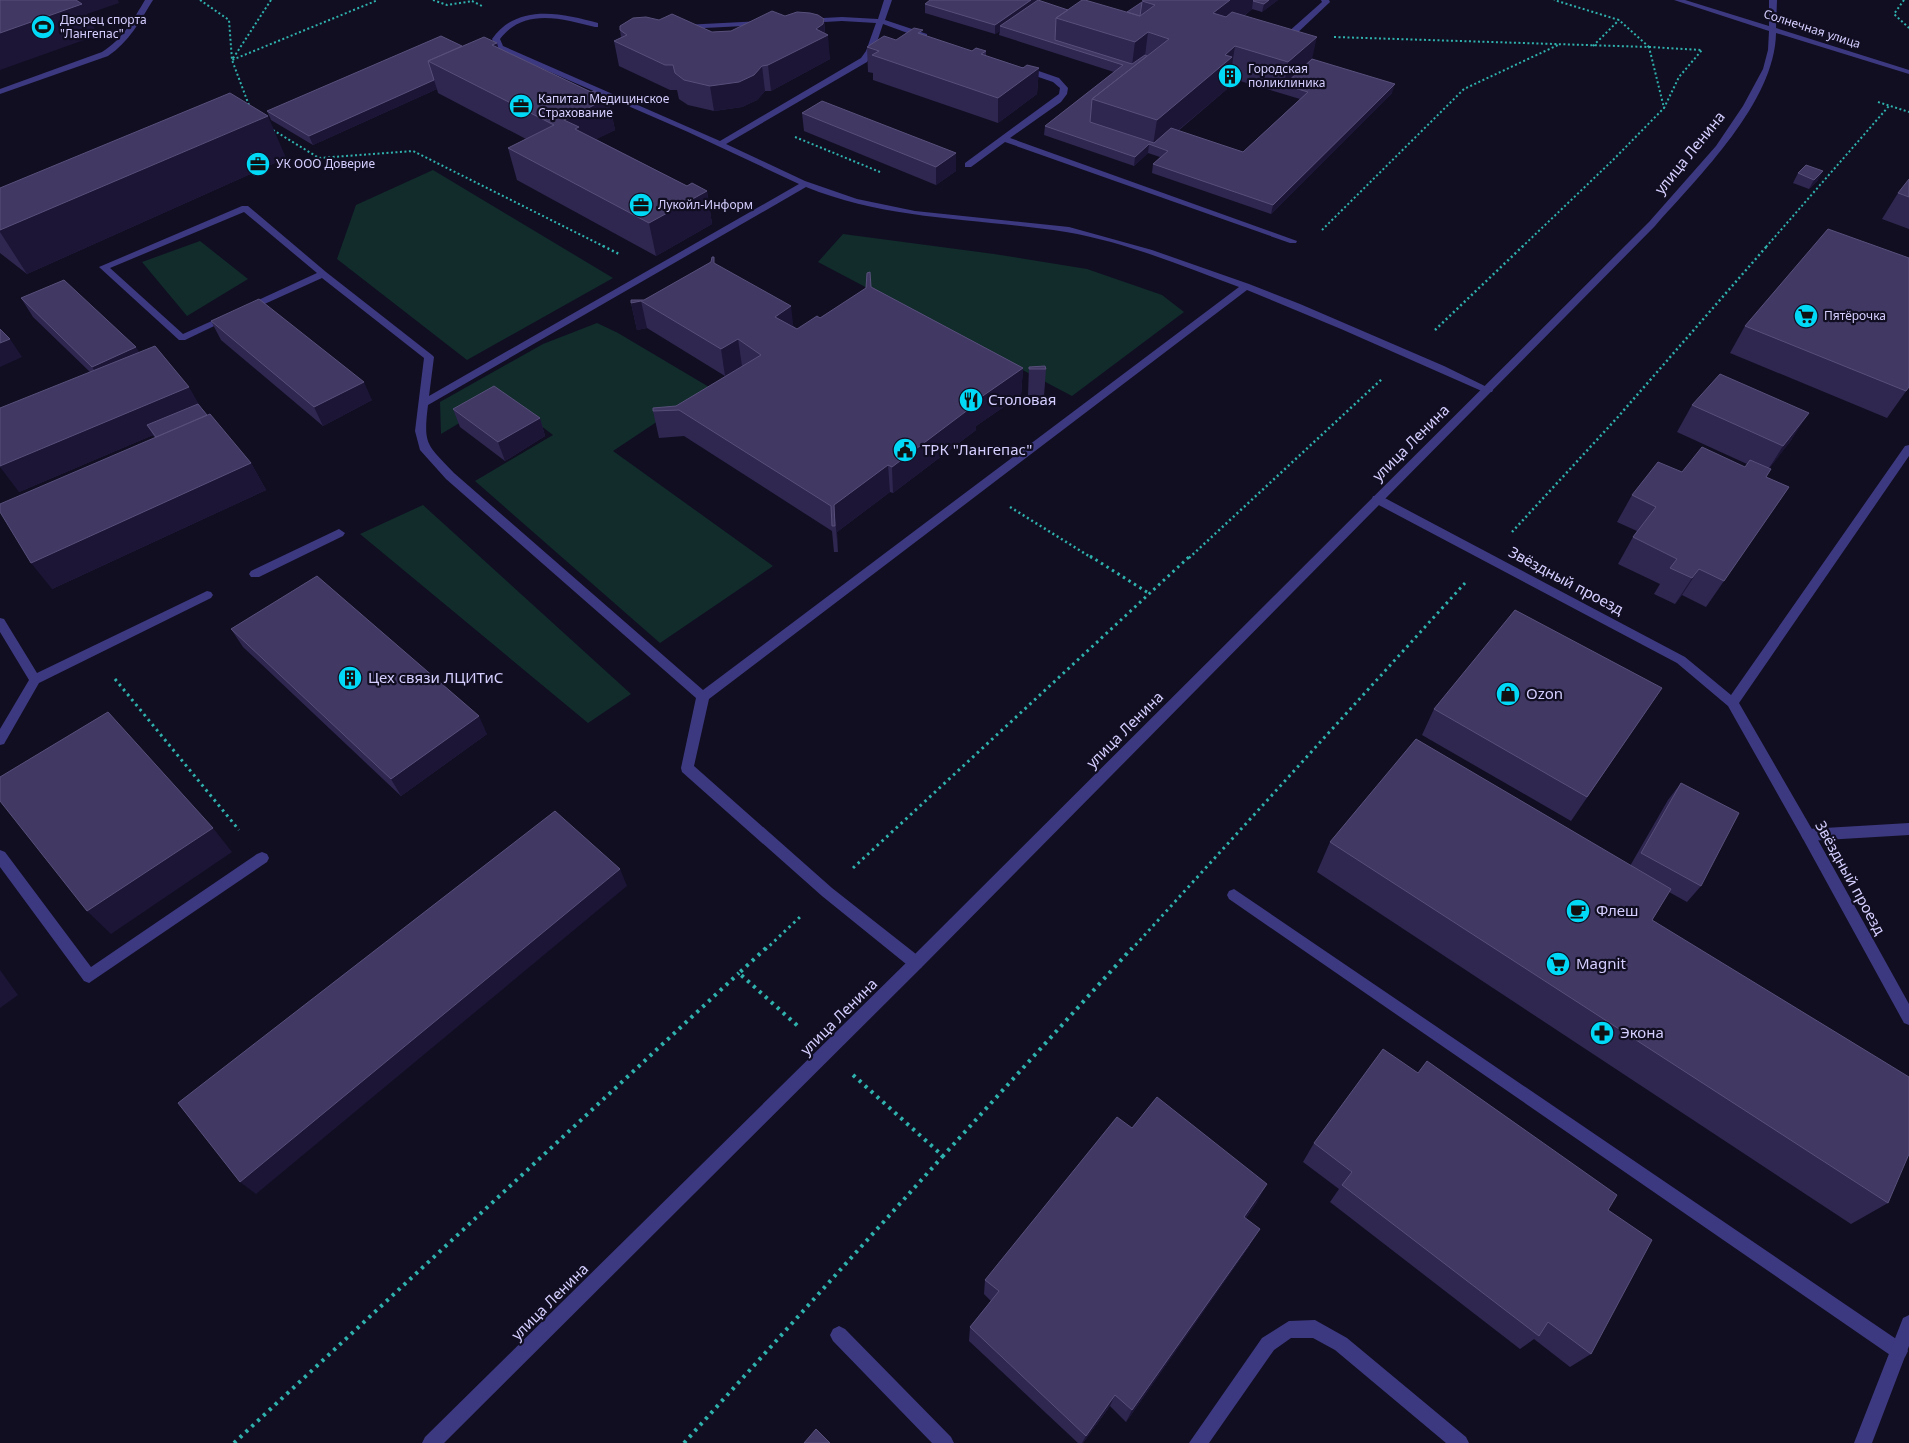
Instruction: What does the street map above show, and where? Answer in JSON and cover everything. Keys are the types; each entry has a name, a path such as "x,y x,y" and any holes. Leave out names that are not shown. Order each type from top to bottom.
{"street":[{"path":"0,92 105,54 117,47 124,40 149,0"},
{"path":"720,144 864,60 870,51 888,0"},
{"path":"1290,35 1326,2 1325,0"},
{"name":"Солнечная улица","path":"1678,0 1773,28 1909,72"},
{"name":"улица Ленина","path":"430,1443 916,963 1652,224 1719,148 1767,69 1772,50 1773,0"},
{"path":"595,25 561,15 544,14 527,18 501,30 496,39 500,47 720,144 804,185 889,210 938,217 1050,226 1089,235 1246,286 1322,316 1488,390"},
{"path":"794,22 842,19 880,21 936,40"},
{"path":"677,27 774,22"},
{"path":"968,165 1058,100 1063,94 1064,88 1056,80 1019,68"},
{"path":"1005,139 1294,241"},
{"path":"424,403 804,185"},
{"path":"323,274 182,338 104,267 246,208 323,274 429,357 420,431 424,448 450,476 703,696"},
{"path":"916,963 827,892 687,768 703,696 1246,286"},
{"path":"1732,703 1909,448"},
{"name":"Звёздный проезд","path":"1377,499 1681,660 1732,703 1808,835 1909,1018"},
{"path":"255,574 339,533"},
{"path":"0,740 34,680 207,595"},
{"path":"0,622 34,680"},
{"path":"1808,835 1909,829"},
{"path":"0,856 89,976 262,858"},
{"path":"1234,895 1899,1351"},
{"path":"1863,1443 1909,1324"},
{"path":"1198,1443 1268,1344 1289,1330 1315,1329 1341,1344 1460,1443"},
{"path":"839,1335 945,1443"}],"path":[{"path":"200,0 228,20 232,60 251,110"},
{"path":"232,60 271,0"},
{"path":"232,60 378,0"},
{"path":"433,0 445,5 474,0"},
{"path":"1330,37 1649,47 1619,20 1554,0"},
{"path":"1904,0 1894,14 1909,28"},
{"path":"1593,46 1619,20"},
{"path":"1318,234 1464,89 1559,45"},
{"path":"1878,102 1909,112"},
{"path":"270,128 319,158 413,150 653,272"},
{"path":"979,488 1150,594"},
{"path":"92,652 262,858"},
{"path":"234,1443 739,973"},
{"path":"684,1443 943,1156"}],"green space":[{"path":"433,170 613,278 467,360 337,259 356,205"},
{"path":"843,234 994,254 1087,269 1162,295 1184,312 1072,396 818,262"},
{"path":"200,241 248,279 187,316 142,262"},
{"path":"597,323 618,333 709,387 613,451 773,566 660,643 475,481 553,435 503,397 441,434 440,402 543,344"},
{"path":"423,505 631,694 588,723 360,534"}],"building":[{"path":"0,0 76,0 82,4 0,33"},
{"path":"930,0 1031,0 995,25 925,4"},
{"path":"1038,0 1068,10 1056,18 1055,40 1132,64 1145,55 1147,56 1092,99 1090,122 1154,143 1171,128 1243,152 1308,92 1284,85 1312,59 1395,84 1273,205 1153,164 1168,151 1149,144 1135,157 1045,126 1123,65 1000,26"},
{"path":"1082,0 1140,16 1155,5 1142,1 1144,0 1230,0 1213,13 1226,17 1232,12 1317,37 1288,62 1235,46 1225,55 1232,57 1157,120 1092,99 1169,39 1148,32 1135,42 1056,18"},
{"path":"1254,0 1269,0 1264,4"},
{"path":"1142,2 1140,16 1127,12"},
{"path":"772,11 785,16 797,12 818,15 824,19 823,24 816,29 828,35 768,65 762,66 754,75 739,82 710,86 684,80 675,73 673,65 665,65 614,41 627,35 620,30 620,26 633,18 646,17 659,20 672,14 712,32 731,31"},
{"path":"914,28 923,30 918,33 972,51 976,48 986,51 981,54 1023,68 1027,65 1039,68 998,98 872,55 879,51 867,47 884,36 896,40"},
{"path":"441,36 462,46 428,61 434,80 309,136 267,111"},
{"path":"484,37 497,43 492,45 591,92 594,91 608,98 564,120 579,127 575,129 687,186 692,183 707,191 649,223 508,148 554,125 428,61"},
{"path":"230,93 268,116 0,230 0,188"},
{"path":"822,101 956,153 936,167 802,113"},
{"path":"1806,165 1823,171 1814,180 1798,173"},
{"path":"1909,179 1909,197 1898,193"},
{"path":"1828,229 1909,258 1909,387 1906,391 1745,326"},
{"path":"712,257 714,257 714,263 791,306 775,317 797,329 817,316 820,318 866,288 867,273 870,272 871,287 1023,368 974,402 977,403 892,467 888,465 834,505 835,526 832,526 831,506 679,410 653,411 653,408 676,406 761,355 738,339 721,349 641,301 631,303 631,300 644,300 711,262"},
{"path":"64,280 136,347 92,367 21,298"},
{"path":"259,299 364,382 314,407 211,321"},
{"path":"0,329 10,339 0,343"},
{"path":"155,346 189,387 0,466 0,408"},
{"path":"1045,366 1046,369 1029,369 1029,367"},
{"path":"1720,374 1809,413 1783,446 1692,405"},
{"path":"494,386 540,418 498,442 453,409"},
{"path":"198,404 207,415 156,437 147,425"},
{"path":"210,414 251,463 31,563 0,512 0,504"},
{"path":"1702,447 1745,467 1750,460 1771,469 1766,477 1789,487 1724,581 1699,569 1692,578 1670,568 1677,559 1633,537 1656,507 1632,495 1658,462 1682,472"},
{"name":"Цех связи ЛЦИТиС","path":"317,576 479,716 391,779 231,629"},
{"path":"1515,610 1662,688 1587,797 1434,709"},
{"path":"108,712 213,828 87,911 0,801 0,777"},
{"path":"1416,739 1671,889 1652,920 1909,1077 1909,1154 1888,1203 1330,842"},
{"path":"1681,783 1739,813 1701,886 1641,853"},
{"path":"555,811 620,869 240,1182 178,1103"},
{"path":"1383,1049 1418,1073 1427,1061 1617,1195 1608,1210 1652,1240 1591,1354 1548,1322 1539,1336 1342,1185 1352,1172 1314,1143"},
{"path":"1157,1097 1267,1184 1244,1217 1260,1229 1132,1410 1115,1395 1086,1436 970,1327 999,1291 985,1280 1117,1117 1132,1128"},
{"path":"816,1429 830,1443 804,1443"}],"place":[{"name":"Дворец спорта \"Лангепас\"","path":"43,27"},
{"name":"Городская поликлиника","path":"1230,76"},
{"name":"Капитал Медицинское Страхование","path":"521,106"},
{"name":"УК ООО Доверие","path":"258,164"},
{"name":"Лукойл-Информ","path":"641,205"},
{"name":"Пятёрочка","path":"1806,316"},
{"name":"Столовая","path":"971,400"},
{"name":"ТРК \"Лангепас\"","path":"905,450"},
{"name":"Цех связи ЛЦИТиС","path":"350,678"},
{"name":"Ozon","path":"1508,694"},
{"name":"Флеш","path":"1578,911"},
{"name":"Magnit","path":"1558,964"},
{"name":"Экона","path":"1602,1033"}]}
